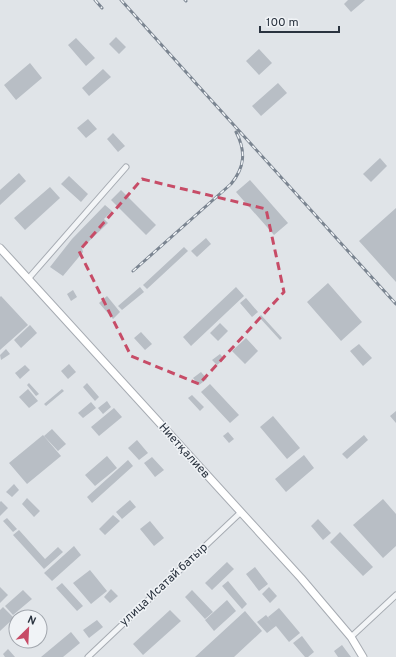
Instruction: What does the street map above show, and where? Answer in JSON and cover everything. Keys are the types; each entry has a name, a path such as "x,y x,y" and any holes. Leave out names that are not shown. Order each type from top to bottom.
{"street":[{"path":"28,279 126,167"},
{"name":"Ниетқалиев","path":"0,248 240,513 301,578 351,637 363,657"},
{"name":"улица Исатай батыр","path":"88,657 240,513"},
{"path":"351,637 396,595"}],"highlighted area":[{"path":"142,179 266,209 284,292 199,384 131,356 79,251"}],"building":[{"path":"348,0 365,0 351,12 344,4"},
{"path":"116,37 126,47 119,54 109,44"},
{"path":"76,38 95,58 86,66 68,45"},
{"path":"259,49 272,63 259,75 246,61"},
{"path":"30,63 42,78 16,100 4,85"},
{"path":"103,69 111,77 89,96 82,88"},
{"path":"278,83 287,93 261,116 252,106"},
{"path":"88,119 97,129 86,138 77,128"},
{"path":"113,133 125,146 118,152 107,139"},
{"path":"380,158 387,166 371,182 363,174"},
{"path":"19,173 26,181 0,205 0,190"},
{"path":"69,176 88,194 81,202 61,184"},
{"path":"250,180 288,223 274,235 236,192"},
{"path":"50,187 60,198 25,230 14,218"},
{"path":"121,190 156,225 146,235 111,200"},
{"path":"105,205 112,211 104,219 108,223 82,248 83,252 63,276 50,267 72,239"},
{"path":"396,208 396,282 359,241"},
{"path":"206,238 211,244 197,257 191,251"},
{"path":"184,247 188,251 147,289 143,285"},
{"path":"328,283 362,322 341,341 307,302"},
{"path":"140,287 144,292 122,310 118,306"},
{"path":"236,287 244,296 191,346 183,337"},
{"path":"73,290 77,297 71,301 67,294"},
{"path":"1,296 28,325 0,350 0,297"},
{"path":"107,296 120,312 113,319 99,303"},
{"path":"246,298 258,312 252,317 240,303"},
{"path":"261,315 282,338 280,340 259,317"},
{"path":"220,323 228,331 218,341 210,333"},
{"path":"30,325 37,333 21,348 14,340"},
{"path":"141,332 152,344 145,350 134,338"},
{"path":"246,338 258,351 245,364 232,351"},
{"path":"359,344 372,358 363,366 350,351"},
{"path":"6,349 10,354 1,360 0,355"},
{"path":"220,354 224,359 217,365 212,360"},
{"path":"69,364 76,372 68,379 61,371"},
{"path":"25,365 30,370 20,379 15,373"},
{"path":"201,372 207,379 199,385 193,378"},
{"path":"29,383 39,394 36,396 27,385"},
{"path":"87,383 99,397 95,401 83,387"},
{"path":"210,384 239,415 230,423 201,392"},
{"path":"28,389 38,401 29,408 19,397"},
{"path":"62,389 64,391 46,406 44,404"},
{"path":"192,395 204,407 200,411 188,398"},
{"path":"107,401 111,407 103,414 98,408"},
{"path":"91,402 96,408 83,418 78,413"},
{"path":"114,408 122,417 99,436 91,427"},
{"path":"396,411 396,423 390,416"},
{"path":"273,416 300,448 287,459 260,427"},
{"path":"52,429 66,444 58,451 44,436"},
{"path":"228,432 234,439 229,443 223,436"},
{"path":"43,435 61,456 27,484 9,463"},
{"path":"364,435 368,440 347,459 342,454"},
{"path":"137,440 148,453 139,460 128,448"},
{"path":"304,455 314,468 286,492 275,479"},
{"path":"107,456 117,468 95,486 85,475"},
{"path":"152,457 164,470 155,477 144,463"},
{"path":"128,460 133,466 92,503 87,497"},
{"path":"14,484 19,490 12,497 6,492"},
{"path":"27,498 40,511 34,517 22,504"},
{"path":"383,499 396,514 396,546 383,558 353,525"},
{"path":"130,500 136,507 122,519 116,512"},
{"path":"1,501 8,508 0,516 0,502"},
{"path":"113,515 120,521 105,535 99,529"},
{"path":"7,518 17,529 13,532 3,521"},
{"path":"318,519 331,533 323,540 311,526"},
{"path":"150,521 164,538 154,546 140,529"},
{"path":"19,530 45,559 58,547 63,552 44,569 13,535"},
{"path":"340,532 373,567 363,576 330,542"},
{"path":"74,546 81,555 52,581 44,573"},
{"path":"227,562 234,569 212,590 205,583"},
{"path":"255,567 268,584 259,591 246,574"},
{"path":"90,570 107,591 91,604 73,583"},
{"path":"228,581 247,604 242,609 222,586"},
{"path":"62,583 83,606 77,611 56,588"},
{"path":"0,587 8,595 0,603"},
{"path":"269,587 277,596 270,603 262,594"},
{"path":"111,589 118,596 110,603 104,597"},
{"path":"23,590 32,599 20,609 8,609 5,606"},
{"path":"192,590 213,612 205,619 185,597"},
{"path":"227,600 236,611 214,631 205,620"},
{"path":"3,607 8,612 8,624 0,631 0,610"},
{"path":"279,608 300,633 289,642 276,626 267,633 257,622 266,615 272,622 268,617"},
{"path":"170,610 181,621 143,655 133,644"},
{"path":"245,611 262,631 234,657 195,657"},
{"path":"97,620 103,627 89,638 83,630"},
{"path":"71,632 80,643 63,657 41,657"},
{"path":"302,636 314,652 308,657 305,657 293,643"},
{"path":"342,645 351,657 338,657 334,651"},
{"path":"8,649 15,657 5,657 3,654"}],"railway":[{"path":"95,0 102,8"},
{"path":"121,0 195,82"},
{"path":"192,79 396,304"},
{"path":"133,271 236,178 241,165 243,152 236,132"}]}
